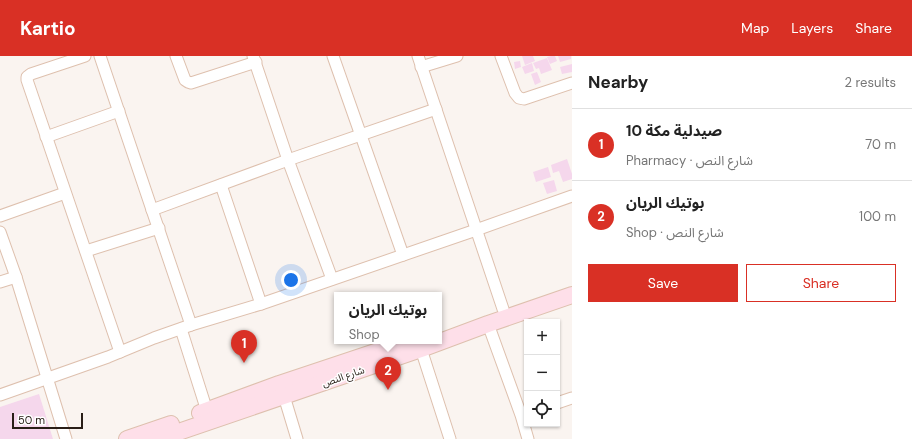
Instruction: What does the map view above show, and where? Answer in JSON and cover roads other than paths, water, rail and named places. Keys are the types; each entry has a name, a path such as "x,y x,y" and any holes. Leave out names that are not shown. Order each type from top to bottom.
{"main road":[{"path":"442,330 572,285"},
{"name":"شارع النص","path":"442,337 488,324 572,295"},
{"name":"شارع النص","path":"158,439 284,396 415,345"},
{"name":"شارع النص","path":"130,439 279,384 415,345"}],"street":[{"path":"85,56 30,74 27,77 27,80 120,352"},
{"path":"100,56 158,228 186,327 207,411"},
{"path":"176,56 185,80 191,83 255,59 288,160 332,279"},
{"path":"333,56 403,255"},
{"path":"418,56 503,309"},
{"path":"421,67 457,56"},
{"path":"501,56 515,93 519,98 524,99 572,83"},
{"path":"152,210 288,160 436,109"},
{"path":"46,137 119,111"},
{"path":"221,185 261,304"},
{"path":"0,216 65,193"},
{"path":"0,395 48,379 154,338 261,304 572,196"},
{"path":"86,251 158,228"},
{"path":"0,232 16,277 66,439"},
{"path":"0,282 16,277"},
{"path":"488,324 524,414"},
{"path":"415,345 448,438"},
{"path":"284,396 297,439"},
{"path":"560,402 572,398"},
{"path":"526,427 528,439"}],"place":[{"name":"صيدلية مكة 10","path":"244,363"},
{"name":"بوتيك الريان","path":"388,390"}]}
